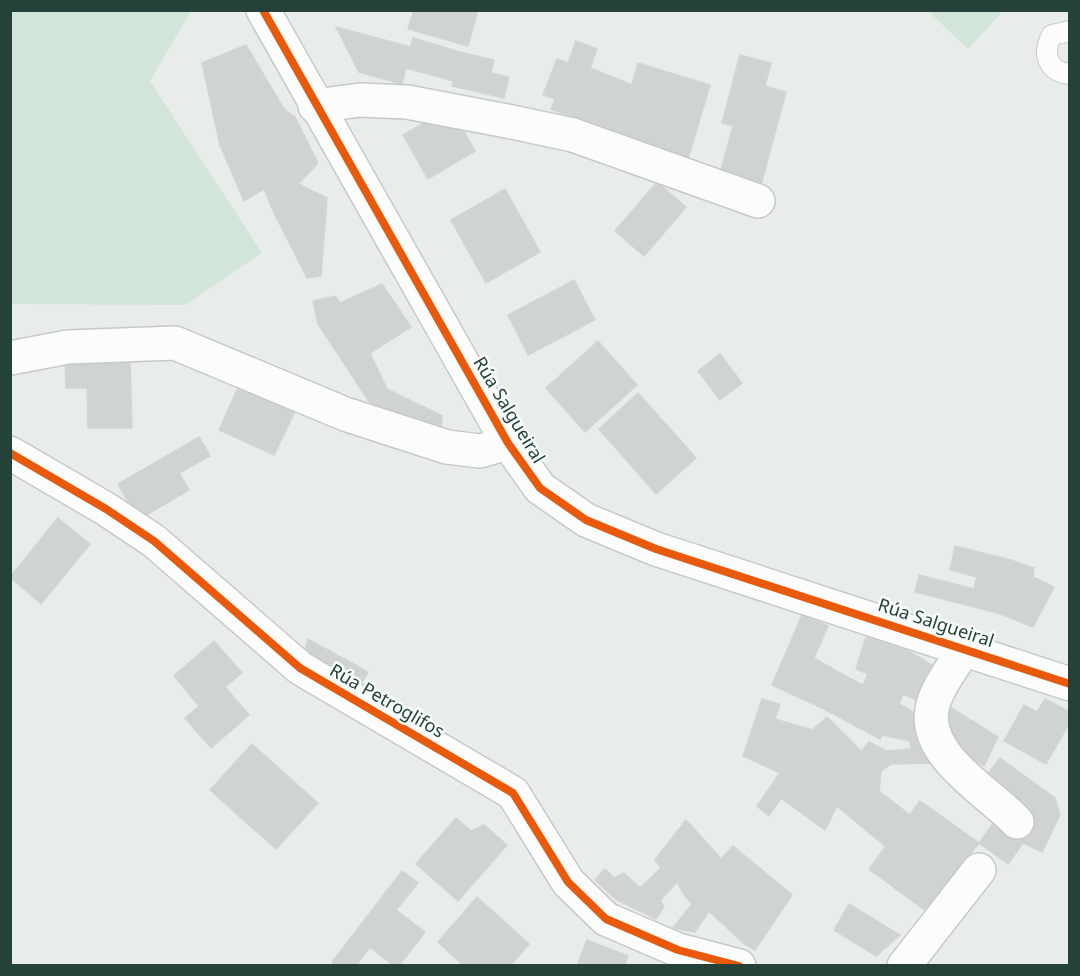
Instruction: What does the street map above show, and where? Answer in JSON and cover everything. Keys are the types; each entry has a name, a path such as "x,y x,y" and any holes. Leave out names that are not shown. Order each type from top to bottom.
{"street":[{"name":"Rúa Salgueiral","path":"263,10 315,106 508,443 540,488 586,520 656,549 1070,684"},
{"path":"315,106 360,100 407,102 573,135 758,201"},
{"path":"10,358 68,347 175,343 345,414 447,447 480,452 508,443"},
{"name":"Rúa Petroglifos","path":"10,453 106,509 154,541 300,668 513,793 568,882 606,919 678,950 739,966"},
{"name":"Rúa Salgueiral","path":"965,648 943,683 932,709 932,724 944,756 1017,822"},
{"path":"904,966 979,870"}],"lane":[{"path":"1070,31 1052,35 1046,46 1048,61 1055,70 1070,74"}],"green space":[{"path":"11,10 191,11 150,81 262,253 185,305 11,304"},
{"path":"928,11 1003,11 968,49"}],"building":[{"path":"414,10 478,10 468,46 408,29"},
{"path":"336,27 411,47 402,84 359,72"},
{"path":"413,38 460,52 454,81 405,68"},
{"path":"576,41 597,49 572,117 551,109 555,99 543,95 557,59 568,63"},
{"path":"246,45 284,109 220,145 202,63"},
{"path":"460,52 494,60 491,73 509,77 504,98 452,86"},
{"path":"740,55 771,63 765,86 786,92 761,185 720,174 733,126 722,123"},
{"path":"638,63 710,85 688,159 666,153 679,108 629,94"},
{"path":"590,68 632,85 612,137 572,117"},
{"path":"629,94 679,108 666,153 612,137"},
{"path":"284,109 295,117 318,163 273,211 264,189 244,201 220,145"},
{"path":"439,114 456,118 475,151 428,179 403,135"},
{"path":"657,182 686,207 644,256 615,231"},
{"path":"299,184 327,198 321,276 307,278 273,211"},
{"path":"505,189 540,252 486,283 451,220"},
{"path":"574,280 595,320 528,355 508,315"},
{"path":"382,284 411,327 370,353 387,389 442,416 441,433 372,406 318,324 313,301 335,296 340,303"},
{"path":"598,341 637,385 585,432 546,388"},
{"path":"720,354 742,383 720,400 698,371"},
{"path":"130,360 132,428 88,428 87,388 66,388 65,362"},
{"path":"241,381 297,407 274,455 219,430"},
{"path":"638,393 696,458 656,494 599,429"},
{"path":"199,437 210,456 179,473 189,490 138,520 118,484"},
{"path":"58,518 90,544 41,604 10,577"},
{"path":"955,546 1011,560 998,613 915,592 919,575 974,589 977,577 950,570"},
{"path":"1011,560 1034,568 1033,577 1054,587 1033,627 998,613"},
{"path":"802,615 828,626 814,658 840,673 822,708 772,685"},
{"path":"866,637 907,650 886,686 903,695 899,704 863,685 868,674 856,669"},
{"path":"308,639 368,672 359,688 303,657"},
{"path":"214,641 242,673 225,687 249,715 211,748 185,718 199,706 174,676"},
{"path":"907,650 943,672 927,705 886,686"},
{"path":"840,673 899,704 880,739 822,708"},
{"path":"762,699 780,704 775,719 812,730 827,717 881,771 879,791 910,815 886,847 837,806 825,830 781,798 769,816 757,806 780,773 743,756"},
{"path":"1045,699 1070,712 1070,722 1046,764 1004,741 1024,705 1037,712"},
{"path":"899,704 917,714 935,763 891,764 881,771 862,751 869,742 887,751 911,749 910,741 882,735"},
{"path":"945,704 998,737 984,766 943,739"},
{"path":"252,744 318,803 276,849 210,790"},
{"path":"1000,758 1055,798 1060,815 1042,852 1023,843 1028,836 1010,802 982,781"},
{"path":"920,801 979,843 926,911 869,869"},
{"path":"999,815 1028,836 1008,864 979,843"},
{"path":"456,818 471,831 484,825 507,845 458,901 416,864"},
{"path":"686,820 722,860 685,896 677,882 660,901 664,906 656,919 617,900 595,880 605,869 614,878 624,873 640,888 661,868 655,860"},
{"path":"733,846 792,895 755,950 743,943 709,911 695,932 673,928 692,904 685,896"},
{"path":"402,871 418,883 396,910 425,932 399,966 394,966 370,947 356,966 337,966 332,962"},
{"path":"477,897 529,944 510,966 464,966 438,942"},
{"path":"849,904 900,935 876,956 834,930"},
{"path":"587,940 628,956 624,966 577,966"}],"cycle path":[{"path":"263,10 508,443 540,488 586,520 656,549 1070,684"},
{"path":"10,453 106,509 154,541 300,668 513,793 568,882 606,919 678,950 739,966"}]}
